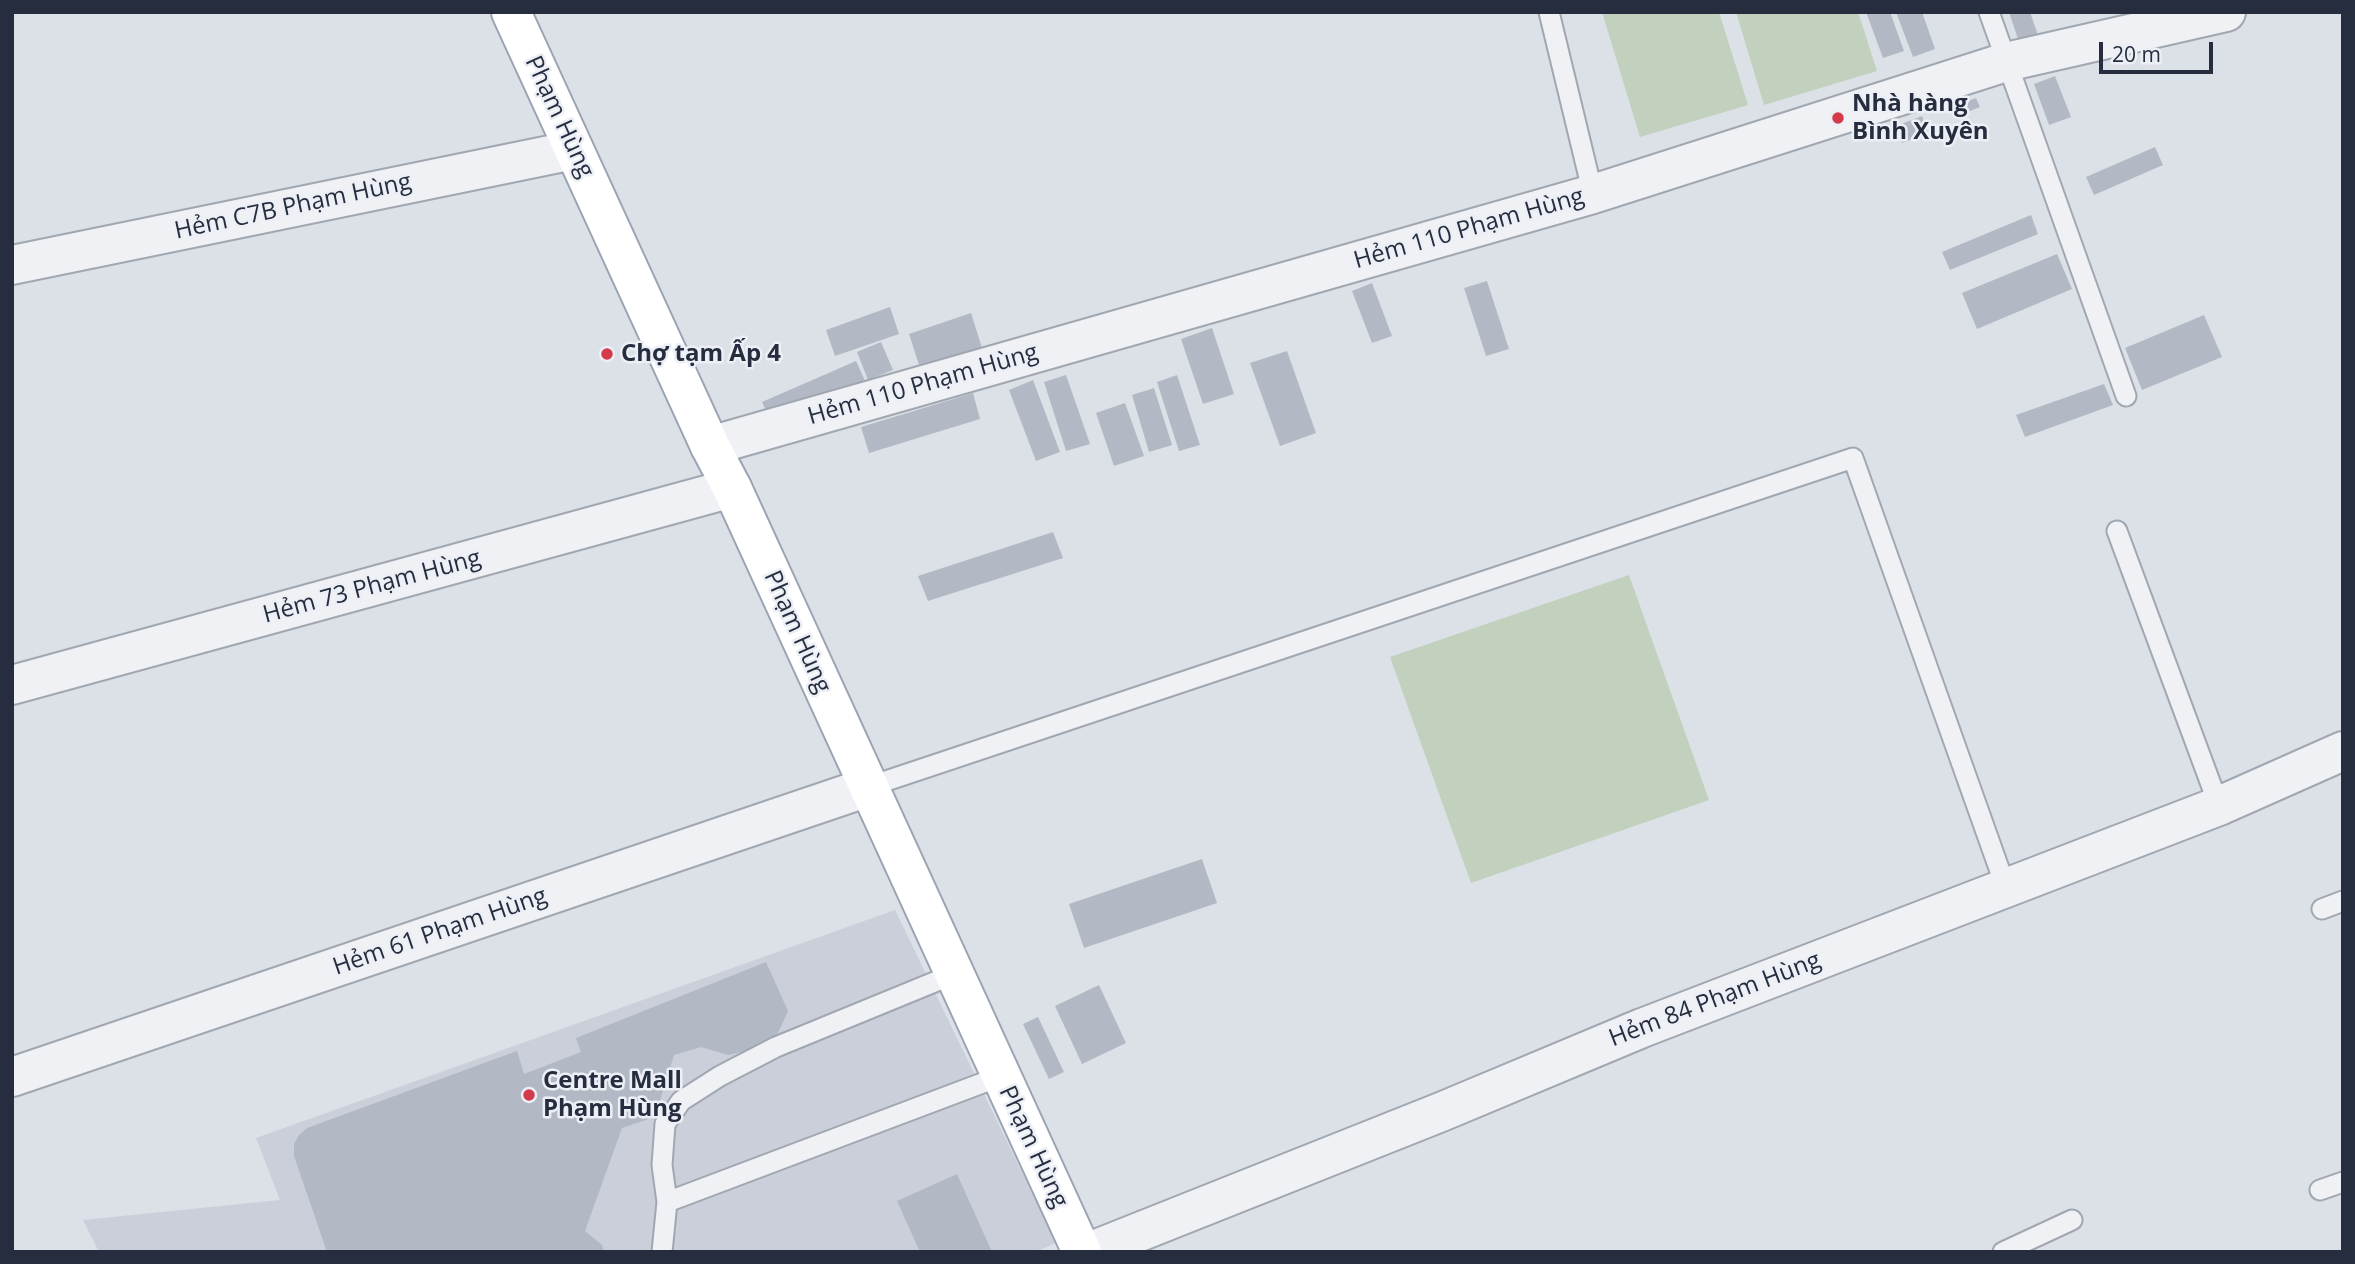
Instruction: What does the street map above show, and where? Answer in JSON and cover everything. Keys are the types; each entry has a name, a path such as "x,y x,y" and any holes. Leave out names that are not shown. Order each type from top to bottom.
{"main road":[{"name":"Phạm Hùng","path":"511,12 1082,1252"}],"street":[{"name":"Hẻm 110 Phạm Hùng","path":"710,446 1593,194 2006,62 2226,12"},
{"name":"Hẻm C7B Phạm Hùng","path":"12,265 574,150"},
{"name":"Hẻm 73 Phạm Hùng","path":"12,685 732,488"},
{"name":"Hẻm 84 Phạm Hùng","path":"1089,1252 1441,1112 1642,1028 2218,806 2343,751"},
{"name":"Hẻm 61 Phạm Hùng","path":"12,1077 868,787"}],"lane":[{"path":"1549,12 1593,194"},
{"path":"1989,12 2126,396"},
{"path":"868,787 1853,458 2006,888"},
{"path":"2117,531 2218,806"},
{"path":"2322,909 2343,901"},
{"path":"662,1252 667,1202 662,1165 665,1124 681,1101 720,1076 776,1047 954,974"},
{"path":"667,1202 1001,1076"},
{"path":"2320,1190 2343,1182"},
{"path":"2003,1252 2072,1220"}],"shaded area":[{"path":"895,910 1056,1243 1035,1252 99,1252 83,1220 280,1200 256,1138"}],"green space":[{"path":"1602,12 1719,12 1748,105 1640,137"},
{"path":"1736,12 1858,12 1877,71 1764,105"},
{"path":"1629,575 1709,800 1471,883 1390,657"}],"building":[{"path":"1866,12 1890,12 1904,51 1883,58"},
{"path":"1896,12 1922,12 1935,49 1913,57"},
{"path":"2009,12 2030,12 2039,38 2020,45"},
{"path":"2055,76 2071,117 2049,125 2034,84"},
{"path":"1976,98 1980,107 1960,115 1956,105"},
{"path":"1922,116 1928,133 1902,143 1896,126"},
{"path":"2155,147 2163,165 2094,195 2086,177"},
{"path":"2031,215 2038,234 1950,270 1942,252"},
{"path":"2057,254 2072,289 1977,329 1962,293"},
{"path":"1487,281 1509,349 1486,356 1464,288"},
{"path":"1372,283 1392,336 1372,343 1352,291"},
{"path":"890,307 899,334 835,356 826,330"},
{"path":"971,313 983,351 921,371 909,334"},
{"path":"2204,315 2222,357 2142,390 2125,348"},
{"path":"1212,328 1234,394 1203,404 1181,339"},
{"path":"881,342 893,370 868,380 857,352"},
{"path":"1287,351 1316,433 1280,446 1250,363"},
{"path":"856,361 867,385 773,426 762,402"},
{"path":"1066,375 1090,444 1066,451 1044,382"},
{"path":"1177,375 1200,445 1179,451 1157,382"},
{"path":"1033,380 1060,452 1036,461 1009,390"},
{"path":"2104,384 2113,405 2025,437 2016,415"},
{"path":"1154,388 1172,445 1149,452 1132,395"},
{"path":"973,393 980,419 869,453 861,427"},
{"path":"1125,403 1144,456 1114,466 1096,413"},
{"path":"1053,532 1063,558 928,601 918,576"},
{"path":"1202,859 1217,903 1084,948 1069,904"},
{"name":"Centre Mall Phạm Hùng","path":"766,962 788,1011 777,1035 745,1051 728,1055 701,1047 674,1055 655,1117 622,1128 585,1231 602,1245 604,1252 327,1252 294,1156 294,1144 307,1128 517,1051 524,1074 581,1052 576,1038"},
{"path":"1099,985 1126,1043 1082,1064 1055,1006"},
{"path":"1038,1017 1064,1072 1049,1079 1023,1024"},
{"path":"957,1174 992,1252 920,1252 897,1201"}],"place":[{"name":"Nhà hàng Bình Xuyên","path":"1838,118"},
{"name":"Chợ tạm Ấp 4","path":"607,354"},
{"name":"Centre Mall Phạm Hùng","path":"529,1095"}]}
